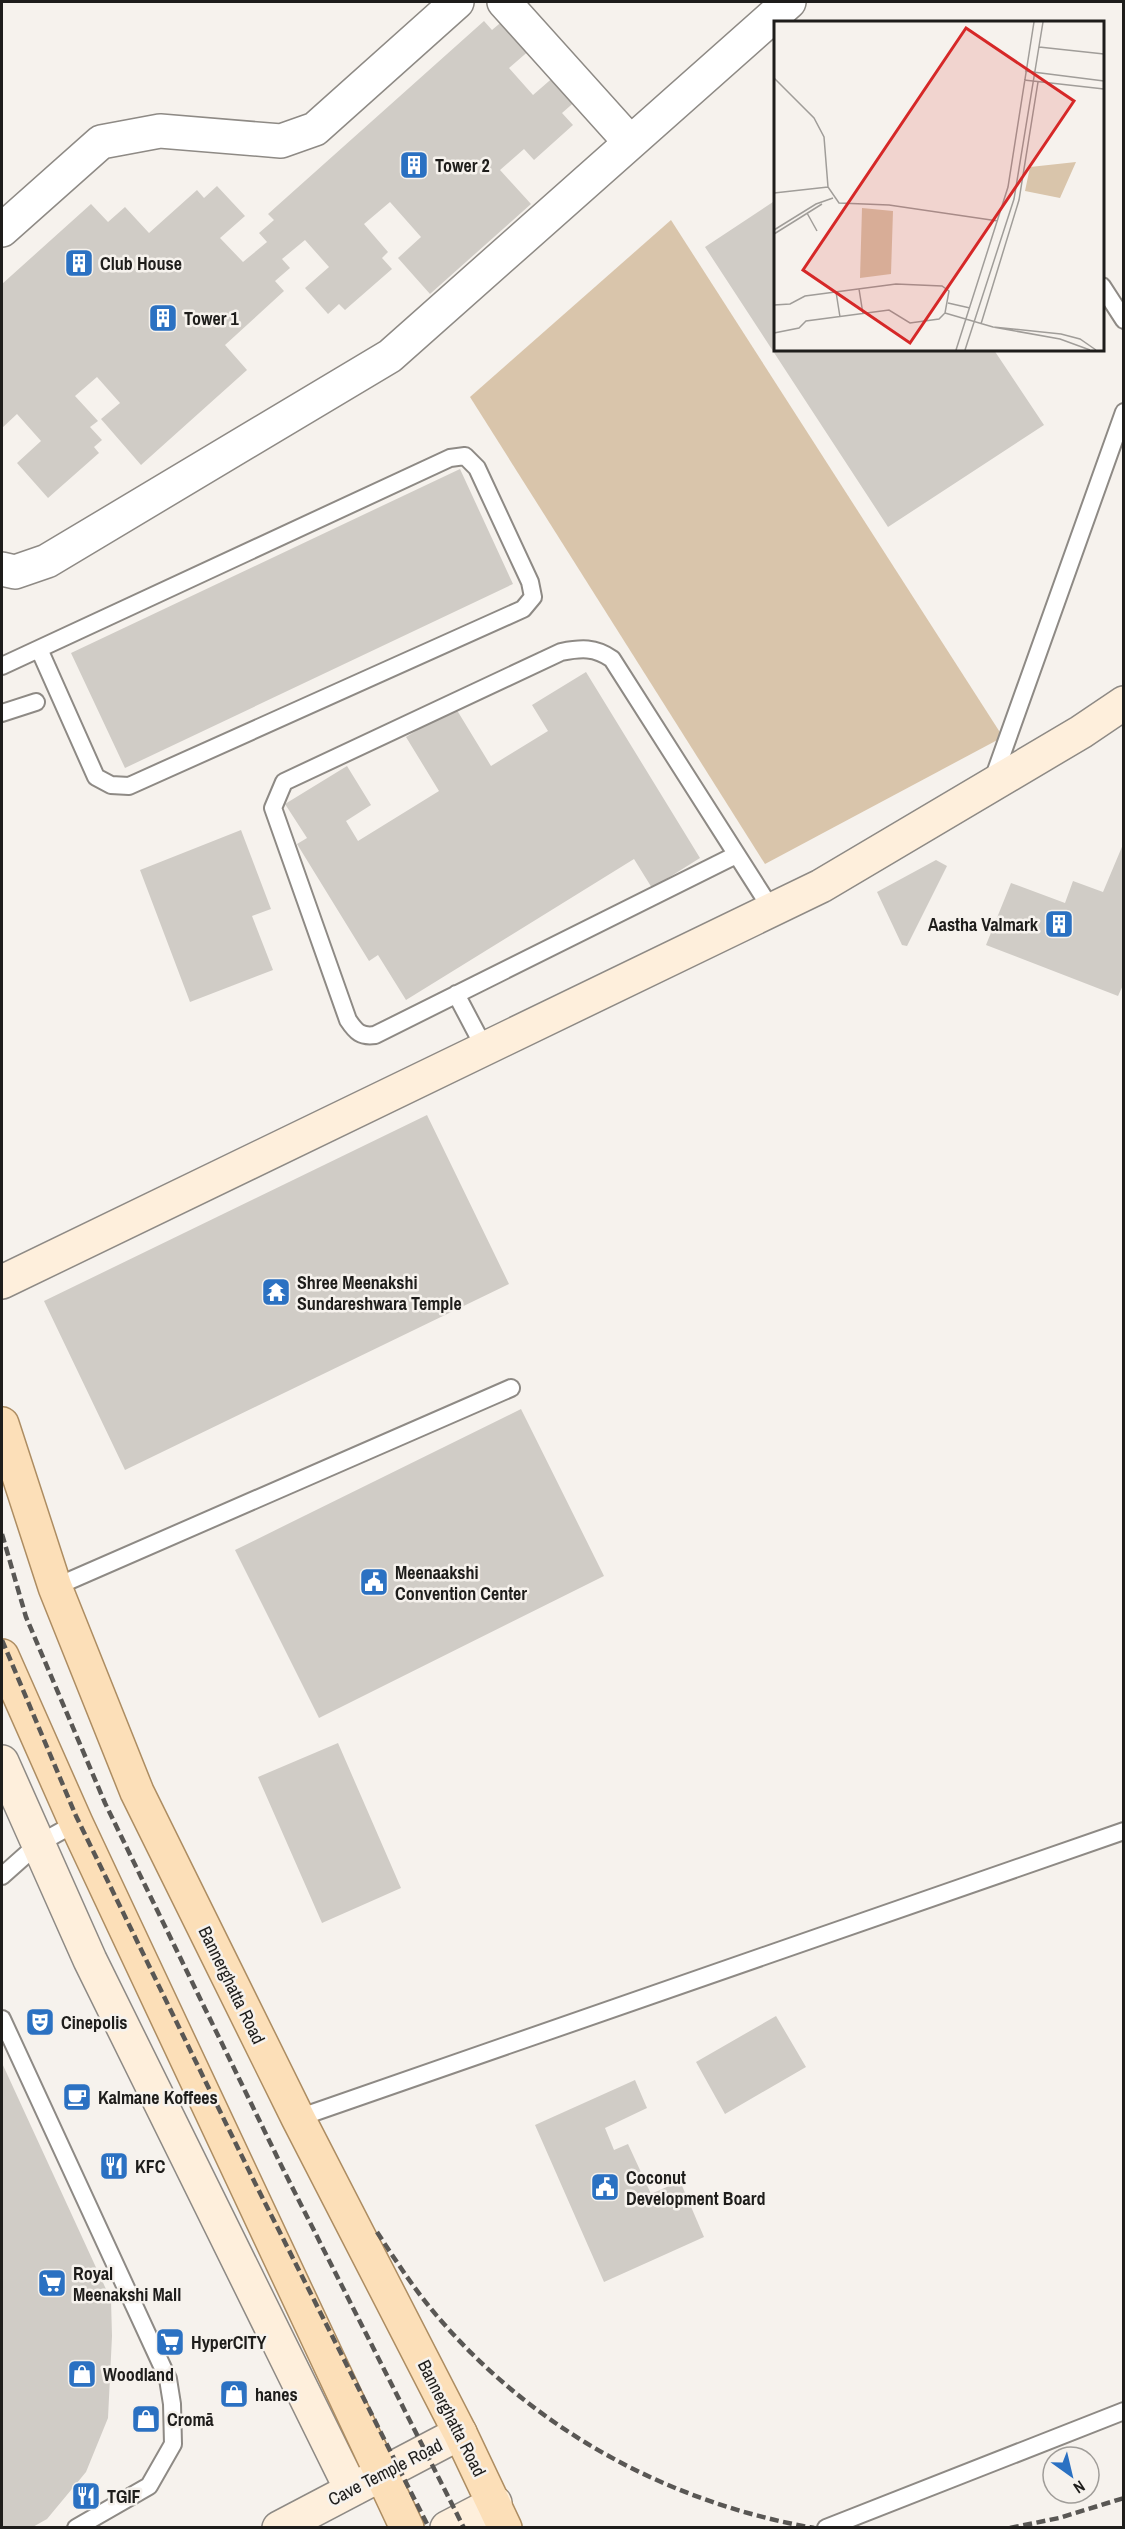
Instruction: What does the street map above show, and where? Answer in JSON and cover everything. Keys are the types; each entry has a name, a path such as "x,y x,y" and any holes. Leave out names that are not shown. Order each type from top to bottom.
{"main road":[{"name":"Bannerghatta Road","path":"2,1424 55,1587 137,1791 298,2118 500,2515"},
{"path":"2,1656 76,1823 407,2528"}],"street":[{"path":"2,230 101,142 160,131 281,141 315,129 457,2"},
{"path":"504,2 630,142"},
{"path":"2,568 15,572 47,561 390,356 781,4"},
{"path":"2,1282 821,886 1081,732 1124,703"},
{"path":"2,1762 90,1960 351,2489"},
{"name":"Cave Temple Road","path":"279,2528 460,2433"},
{"path":"447,2528 500,2515"}],"lane":[{"path":"1104,289 1124,320"},
{"path":"990,786 1124,412"},
{"path":"2,666 450,458 465,456 477,468 530,582 533,597 523,609 129,786 111,785 96,777 39,649"},
{"path":"736,855 375,1035 366,1036 355,1032 348,1020 273,808 284,782 561,652 581,648 601,651 612,659 772,910"},
{"path":"2,713 36,702"},
{"path":"456,994 485,1049"},
{"path":"55,1587 511,1388"},
{"path":"2,1876 38,1844 76,1823"},
{"path":"298,2118 1124,1831"},
{"path":"2,2019 168,2379 172,2404 173,2444 149,2486 76,2528"},
{"path":"826,2528 1124,2411"}],"shaded area":[{"path":"671,220 1003,737 765,864 470,397"}],"building":[{"path":"505,19 531,49 509,68 533,95 556,75 578,99 562,113 573,125 534,160 524,149 500,170 531,204 430,294 398,258 421,237 390,202 364,224 388,252 382,258 392,269 345,310 339,304 328,314 305,288 329,267 305,240 282,259 290,268 275,281 284,291 225,345 247,370 141,465 101,419 120,403 97,377 75,396 98,421 90,427 102,440 94,447 99,453 48,498 17,463 41,441 17,414 2,428 2,284 91,204 108,222 125,207 149,233 197,190 204,198 217,186 245,216 220,238 243,262 267,242 259,233 274,220 268,214 484,21 492,30"},
{"path":"774,201 774,351 995,351 1044,425 888,527 705,247"},
{"path":"460,469 513,584 125,768 71,653"},
{"path":"586,672 700,858 652,888 634,859 406,1000 378,955 369,961 297,844 307,838 285,804 347,766 371,805 346,821 358,841 439,791 406,737 455,707 491,766 548,731 532,705"},
{"path":"241,830 271,909 252,916 273,970 190,1002 140,870"},
{"name":"Aastha Valmark","path":"1124,842 1124,983 1118,996 986,945 1011,883 1065,903 1073,881 1103,892"},
{"path":"936,860 947,866 907,946 902,945 877,892"},
{"name":"Shree Meenakshi Sundareshwara Temple","path":"427,1115 509,1284 125,1470 44,1301"},
{"path":"521,1409 604,1576 319,1718 235,1550"},
{"path":"338,1743 401,1888 322,1923 258,1777"},
{"path":"776,2016 806,2067 725,2114 696,2062"},
{"name":"Royal Meenakshi Mall","path":"2,2063 111,2300 112,2336 108,2418 86,2472 47,2519 31,2528 2,2528"},
{"name":"Coconut Development Board","path":"635,2080 647,2108 605,2128 614,2150 628,2144 651,2194 680,2181 704,2237 604,2282 535,2125"}],"railway":[{"path":"2,1534 26,1617 105,1803 283,2169 464,2528"},
{"path":"2,1640 76,1816 255,2183 429,2528"},
{"path":"377,2232 417,2291 444,2324 482,2363 522,2398 566,2430 611,2458 709,2501 761,2517 814,2528"},
{"path":"1010,2528 1059,2518 1124,2498"}],"place":[{"name":"Tower 2","path":"414,165"},
{"name":"Club House","path":"79,263"},
{"name":"Tower 1","path":"163,318"},
{"name":"Aastha Valmark","path":"1059,924"},
{"name":"Shree Meenakshi Sundareshwara Temple","path":"276,1292"},
{"name":"Meenaakshi Convention Center","path":"374,1582"},
{"name":"Cinepolis","path":"40,2022"},
{"name":"Kalmane Koffees","path":"77,2097"},
{"name":"KFC","path":"114,2166"},
{"name":"Coconut Development Board","path":"605,2187"},
{"name":"Royal Meenakshi Mall","path":"52,2283"},
{"name":"HyperCITY","path":"170,2342"},
{"name":"Woodland","path":"82,2374"},
{"name":"hanes","path":"234,2394"},
{"name":"Cromā","path":"146,2419"},
{"name":"TGIF","path":"86,2496"}]}
